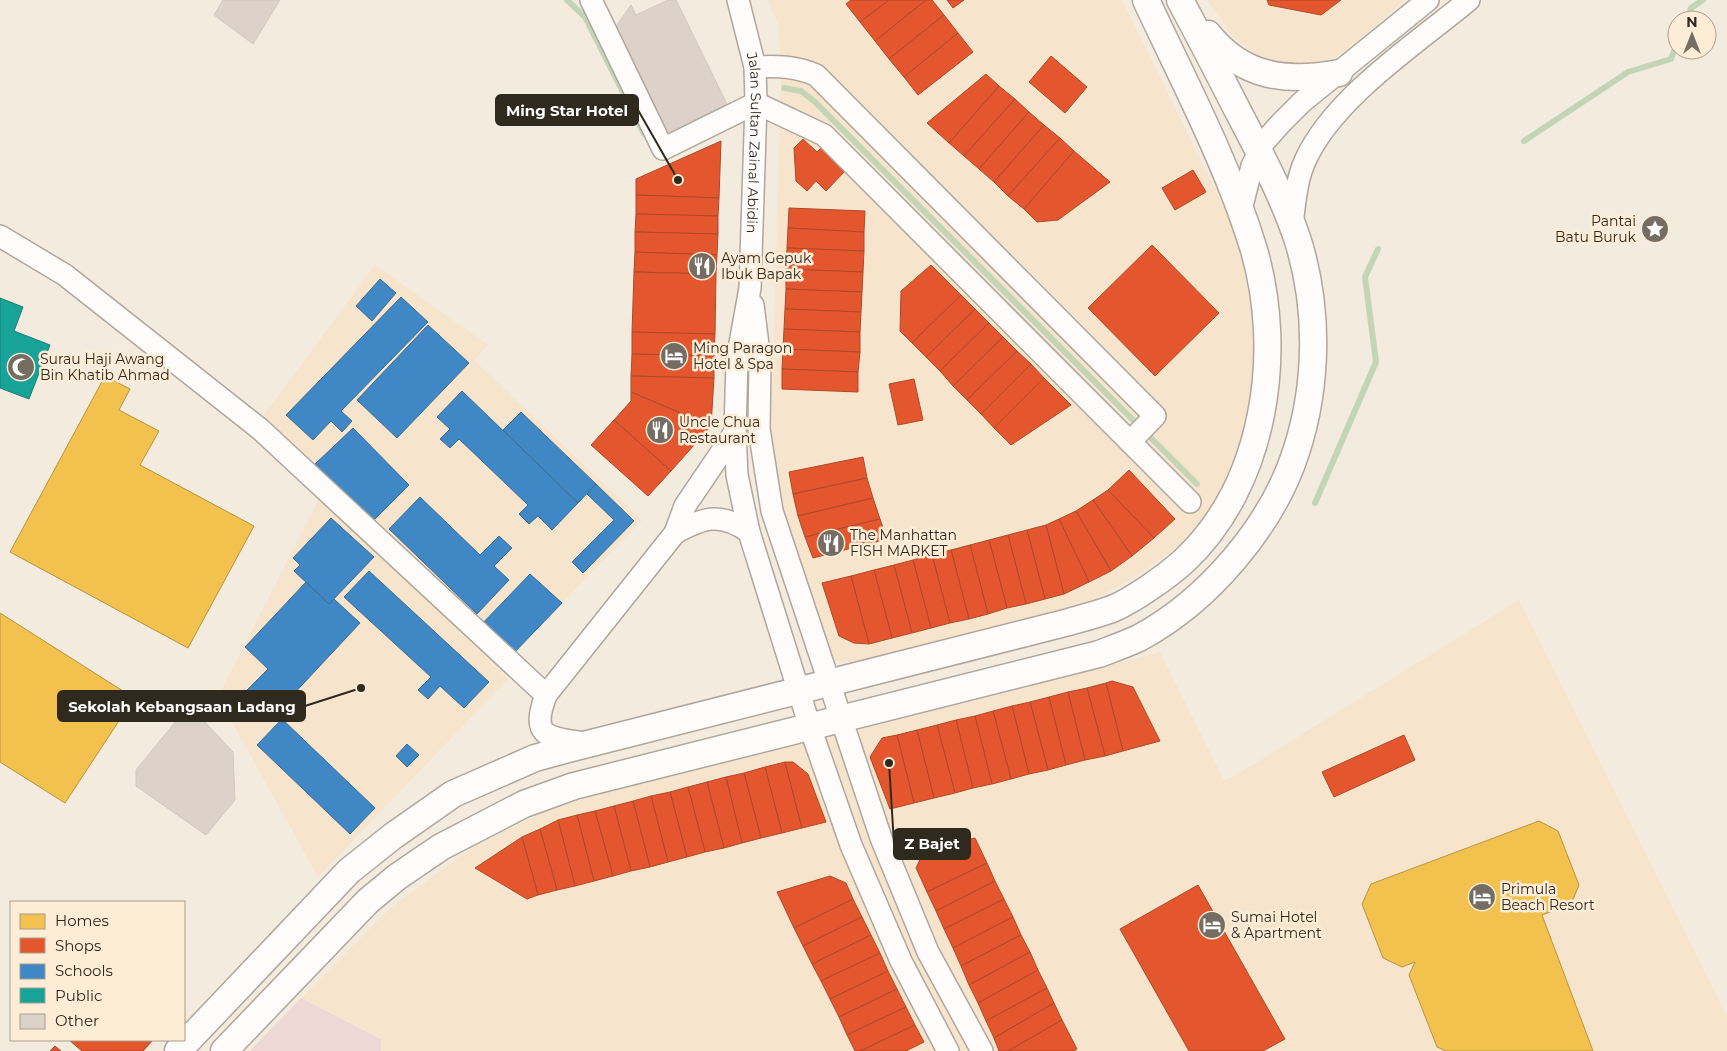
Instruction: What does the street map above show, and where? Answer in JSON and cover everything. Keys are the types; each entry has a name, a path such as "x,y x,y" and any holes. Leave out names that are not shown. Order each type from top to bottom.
{"main road":[{"path":"178,1051 350,871 393,836 453,794 536,758 1069,622 1114,608 1150,586 1184,561 1214,526 1240,484 1258,429 1267,369 1267,330 1254,252 1240,210 1146,0"},
{"path":"1180,0 1221,50 1246,66 1291,77 1314,78 1339,73"},
{"path":"224,1051 368,901 397,877 441,847 524,804 574,786 1099,654 1138,638 1190,604 1227,568 1257,529 1277,493 1296,452 1308,402 1313,367 1313,328 1308,286 1292,224 1259,151 1180,0"}],"street":[{"path":"591,0 663,148 756,103 824,135 1190,502"},
{"name":"Jalan Sultan Zainal Abidin","path":"738,0 755,67 756,103 750,288"},
{"path":"1240,210 1248,178 1259,151 1281,123 1428,0"},
{"path":"1292,224 1298,181 1303,167 1330,119 1354,95 1469,0"},
{"path":"755,67 784,66 800,68 816,75 1156,416 1130,442"},
{"path":"0,236 65,275 260,429 546,695"},
{"path":"750,288 737,360 735,432 737,475 749,532 810,727 851,845 901,960 948,1051"},
{"path":"750,288 760,361 759,429 772,511 881,838 928,952 982,1051"},
{"path":"587,744 552,738 543,732 539,719 546,695 675,533 685,506 735,432"},
{"path":"675,533 690,525 718,518 734,522 749,532"}],"shaded area":[{"path":"768,0 1122,0 1243,246 1257,313 1253,387 1245,430 1233,468 1210,512 1181,544 1146,570 1097,598 1044,615 853,662 835,661 825,646 776,482 771,444 781,77 778,24"},
{"path":"1207,0 1406,0 1338,56 1308,69 1285,65 1257,55 1234,38"},
{"path":"375,265 488,345 474,360 642,520 509,658 260,420"},
{"path":"320,497 508,679 318,877 218,697"},
{"path":"1519,600 1727,1016 1727,1051 381,1051 381,1038 301,998 389,909 477,844 544,811 659,777 977,700 1160,652 1224,780 1231,778"},
{"path":"301,998 381,1039 381,1051 250,1051"}],"building: Homes":[{"path":"105,376 130,389 119,410 159,431 140,465 254,526 188,648 10,552"},
{"path":"0,613 134,698 65,803 0,762"},
{"path":"1539,821 1558,831 1579,885 1571,904 1542,915 1593,1051 1446,1051 1437,1047 1409,975 1415,962 1402,967 1383,958 1362,904 1371,884"}],"building: Shops":[{"path":"851,0 889,0 860,22 846,4"},
{"path":"889,0 926,0 875,41 860,22"},
{"path":"926,0 932,0 944,15 889,59 875,41"},
{"path":"947,0 964,0 953,8"},
{"path":"1267,0 1341,0 1321,15 1269,5"},
{"path":"944,15 958,33 904,77 889,59"},
{"path":"958,33 973,52 918,95 904,77"},
{"path":"1051,56 1087,87 1065,113 1029,82"},
{"path":"986,74 999,86 949,143 927,123"},
{"path":"999,86 1015,99 964,156 949,143"},
{"path":"1015,99 1029,112 979,169 964,156"},
{"path":"1029,112 1044,125 994,182 979,169"},
{"path":"1044,125 1060,138 1008,196 994,182"},
{"path":"1060,138 1074,151 1024,209 1008,196"},
{"path":"803,139 817,152 822,147 846,170 826,191 816,181 807,191 796,181 794,148"},
{"path":"721,141 719,198 636,195 636,179"},
{"path":"1074,151 1110,182 1058,220 1037,222 1024,209"},
{"path":"1193,170 1206,192 1175,210 1162,188"},
{"path":"636,195 719,198 718,216 636,214"},
{"path":"789,208 865,211 864,232 788,228"},
{"path":"636,214 718,216 718,234 635,232"},
{"path":"788,228 864,232 864,251 787,248"},
{"path":"635,232 718,234 717,255 635,252"},
{"path":"1152,245 1219,313 1155,376 1088,308"},
{"path":"787,248 864,251 863,272 786,269"},
{"path":"635,252 717,255 716,274 634,272"},
{"path":"931,265 961,295 912,343 900,331 901,291"},
{"path":"786,269 863,272 862,292 786,289"},
{"path":"634,272 716,274 715,334 632,332"},
{"path":"786,289 862,292 861,312 785,309"},
{"path":"961,295 975,309 926,357 912,343"},
{"path":"785,309 861,312 860,332 784,329"},
{"path":"975,309 989,323 940,371 926,357"},
{"path":"989,323 1003,337 953,386 940,371"},
{"path":"784,329 860,332 860,352 783,349"},
{"path":"632,332 715,334 714,356 632,354"},
{"path":"1003,337 1017,351 967,400 953,386"},
{"path":"783,349 860,352 858,372 782,369"},
{"path":"1017,351 1031,364 981,414 967,400"},
{"path":"632,354 714,356 714,378 631,376"},
{"path":"1031,364 1044,378 994,428 981,414"},
{"path":"782,369 858,372 858,392 782,389"},
{"path":"631,376 714,378 711,426 631,392"},
{"path":"1044,378 1071,405 1011,445 994,428"},
{"path":"914,379 923,420 898,425 889,384"},
{"path":"631,392 711,426 671,471 614,420 631,401"},
{"path":"614,420 671,471 648,496 591,445"},
{"path":"863,457 867,478 793,494 789,472"},
{"path":"1129,470 1175,519 1154,538 1108,490"},
{"path":"867,478 873,498 798,516 793,494"},
{"path":"1108,490 1154,538 1132,556 1093,500"},
{"path":"873,498 880,519 805,537 798,516"},
{"path":"1093,500 1132,556 1111,571 1076,511"},
{"path":"1076,511 1111,571 1089,582 1059,519"},
{"path":"880,519 887,539 813,558 805,537"},
{"path":"1059,519 1089,582 1064,594 1046,525"},
{"path":"1046,525 1064,594 1045,599 1027,530"},
{"path":"1027,530 1045,599 1026,604 1008,535"},
{"path":"1008,535 1026,604 1007,608 989,540"},
{"path":"989,540 1007,608 988,614 970,545"},
{"path":"970,545 988,614 969,619 951,550"},
{"path":"951,550 969,619 950,623 932,555"},
{"path":"932,555 950,623 931,628 913,560"},
{"path":"913,560 931,628 912,633 894,565"},
{"path":"894,565 912,633 892,638 874,570"},
{"path":"874,570 892,638 869,644 851,576"},
{"path":"851,576 869,644 854,643 839,636 822,583"},
{"path":"1112,681 1133,687 1160,741 1123,751 1106,683"},
{"path":"1106,683 1123,751 1105,756 1087,688"},
{"path":"1087,688 1105,756 1085,760 1068,692"},
{"path":"1068,692 1085,760 1066,765 1049,697"},
{"path":"1049,697 1066,765 1048,770 1030,702"},
{"path":"1030,702 1048,770 1029,774 1012,706"},
{"path":"1012,706 1029,774 1011,779 993,711"},
{"path":"993,711 1011,779 992,784 975,716"},
{"path":"975,716 992,784 973,788 956,720"},
{"path":"956,720 973,788 955,793 937,725"},
{"path":"937,725 955,793 934,798 917,730"},
{"path":"917,730 934,798 914,803 897,735"},
{"path":"897,735 914,803 890,809 870,757 882,738"},
{"path":"1404,735 1415,760 1334,797 1322,772"},
{"path":"785,762 802,828 782,833 765,767"},
{"path":"785,762 793,762 808,774 826,822 802,828"},
{"path":"765,767 782,833 761,838 744,773"},
{"path":"744,773 761,838 742,843 726,777"},
{"path":"726,777 742,843 724,848 707,782"},
{"path":"707,782 724,848 705,852 688,787"},
{"path":"688,787 705,852 687,857 670,792"},
{"path":"670,792 687,857 668,862 651,796"},
{"path":"651,796 668,862 650,867 633,801"},
{"path":"633,801 650,867 631,871 614,806"},
{"path":"614,806 631,871 613,876 595,811"},
{"path":"595,811 613,876 594,881 577,815"},
{"path":"577,815 594,881 575,886 558,820"},
{"path":"558,820 575,886 557,890 540,829"},
{"path":"540,829 557,890 538,895 522,837"},
{"path":"522,837 538,895 527,899 475,868"},
{"path":"975,838 987,863 927,892 916,868 925,849"},
{"path":"987,863 995,881 936,911 927,892"},
{"path":"830,876 846,883 853,899 794,928 777,892"},
{"path":"995,881 1004,899 944,929 936,911"},
{"path":"1198,885 1285,1039 1263,1051 1189,1051 1120,929"},
{"path":"853,899 862,917 803,946 794,928"},
{"path":"1004,899 1013,917 953,948 944,929"},
{"path":"862,917 871,935 812,964 803,946"},
{"path":"1013,917 1021,935 961,966 953,948"},
{"path":"871,935 880,953 821,981 812,964"},
{"path":"1021,935 1030,952 969,985 961,966"},
{"path":"1030,952 1038,970 978,1003 969,985"},
{"path":"880,953 888,971 830,999 821,981"},
{"path":"1038,970 1047,988 986,1021 978,1003"},
{"path":"888,971 897,989 839,1017 830,999"},
{"path":"1047,988 1054,1003 994,1038 986,1021"},
{"path":"897,989 906,1007 847,1035 839,1017"},
{"path":"1054,1003 1062,1020 1008,1051 999,1051 994,1038"},
{"path":"906,1007 915,1025 860,1051 855,1051 847,1035"},
{"path":"1062,1020 1077,1049 1074,1051 1008,1051"},
{"path":"915,1025 924,1042 906,1051 860,1051"},
{"path":"70,1041 152,1041 143,1051 82,1051"},
{"path":"55,1046 61,1051 50,1051"}],"building: Schools":[{"path":"380,279 396,293 372,321 356,306"},
{"path":"401,297 428,322 341,411 352,421 342,432 331,421 313,440 286,415"},
{"path":"428,325 469,363 397,438 357,400"},
{"path":"462,391 578,503 552,530 538,516 529,524 519,514 528,505 459,439 450,448 440,439 450,429 437,417"},
{"path":"521,412 596,484 578,503 503,430"},
{"path":"353,428 409,485 371,523 314,465"},
{"path":"596,484 634,521 583,573 572,562 614,520 587,494"},
{"path":"420,497 480,555 499,536 512,548 494,566 509,580 477,614 389,529"},
{"path":"331,518 374,557 329,604 294,571 300,565 293,558"},
{"path":"369,571 489,682 464,708 440,686 428,699 418,690 431,677 344,597"},
{"path":"530,574 562,603 509,658 478,628"},
{"path":"306,582 329,604 334,599 360,623 274,715 247,690 268,669 245,647"},
{"path":"282,719 375,808 350,834 257,745"},
{"path":"407,744 419,755 407,767 396,756"}],"building: Public":[{"name":"Surau Haji Awang Bin Khatib Ahmad","path":"0,298 23,307 14,331 50,345 29,399 0,388"}],"building: Other":[{"path":"223,0 280,0 253,44 214,15"},
{"path":"668,0 676,0 727,104 667,133 615,28 631,5 636,15"},
{"path":"189,705 233,752 235,800 206,835 136,786 136,770"}],"waterway":[{"path":"567,0 585,17 644,134"},
{"path":"1690,10 1703,0"},
{"path":"1524,141 1628,72 1668,60"},
{"path":"784,88 801,91 815,102 1197,484"},
{"path":"1315,503 1376,362 1365,277 1378,249"}],"place":[{"name":"Ming Star Hotel","path":"678,180"},
{"name":"Pantai Batu Buruk","path":"1655,229"},
{"name":"Ayam Gepuk Ibuk Bapak","path":"702,266"},
{"name":"Ming Paragon Hotel & Spa","path":"674,356"},
{"name":"Surau Haji Awang Bin Khatib Ahmad","path":"21,367"},
{"name":"Uncle Chua Restaurant","path":"660,430"},
{"name":"The Manhattan FISH MARKET","path":"831,543"},
{"name":"Sekolah Kebangsaan Ladang","path":"361,688"},
{"name":"Z Bajet","path":"889,763"},
{"name":"Primula Beach Resort","path":"1482,897"},
{"name":"Sumai Hotel & Apartment","path":"1212,925"}]}
